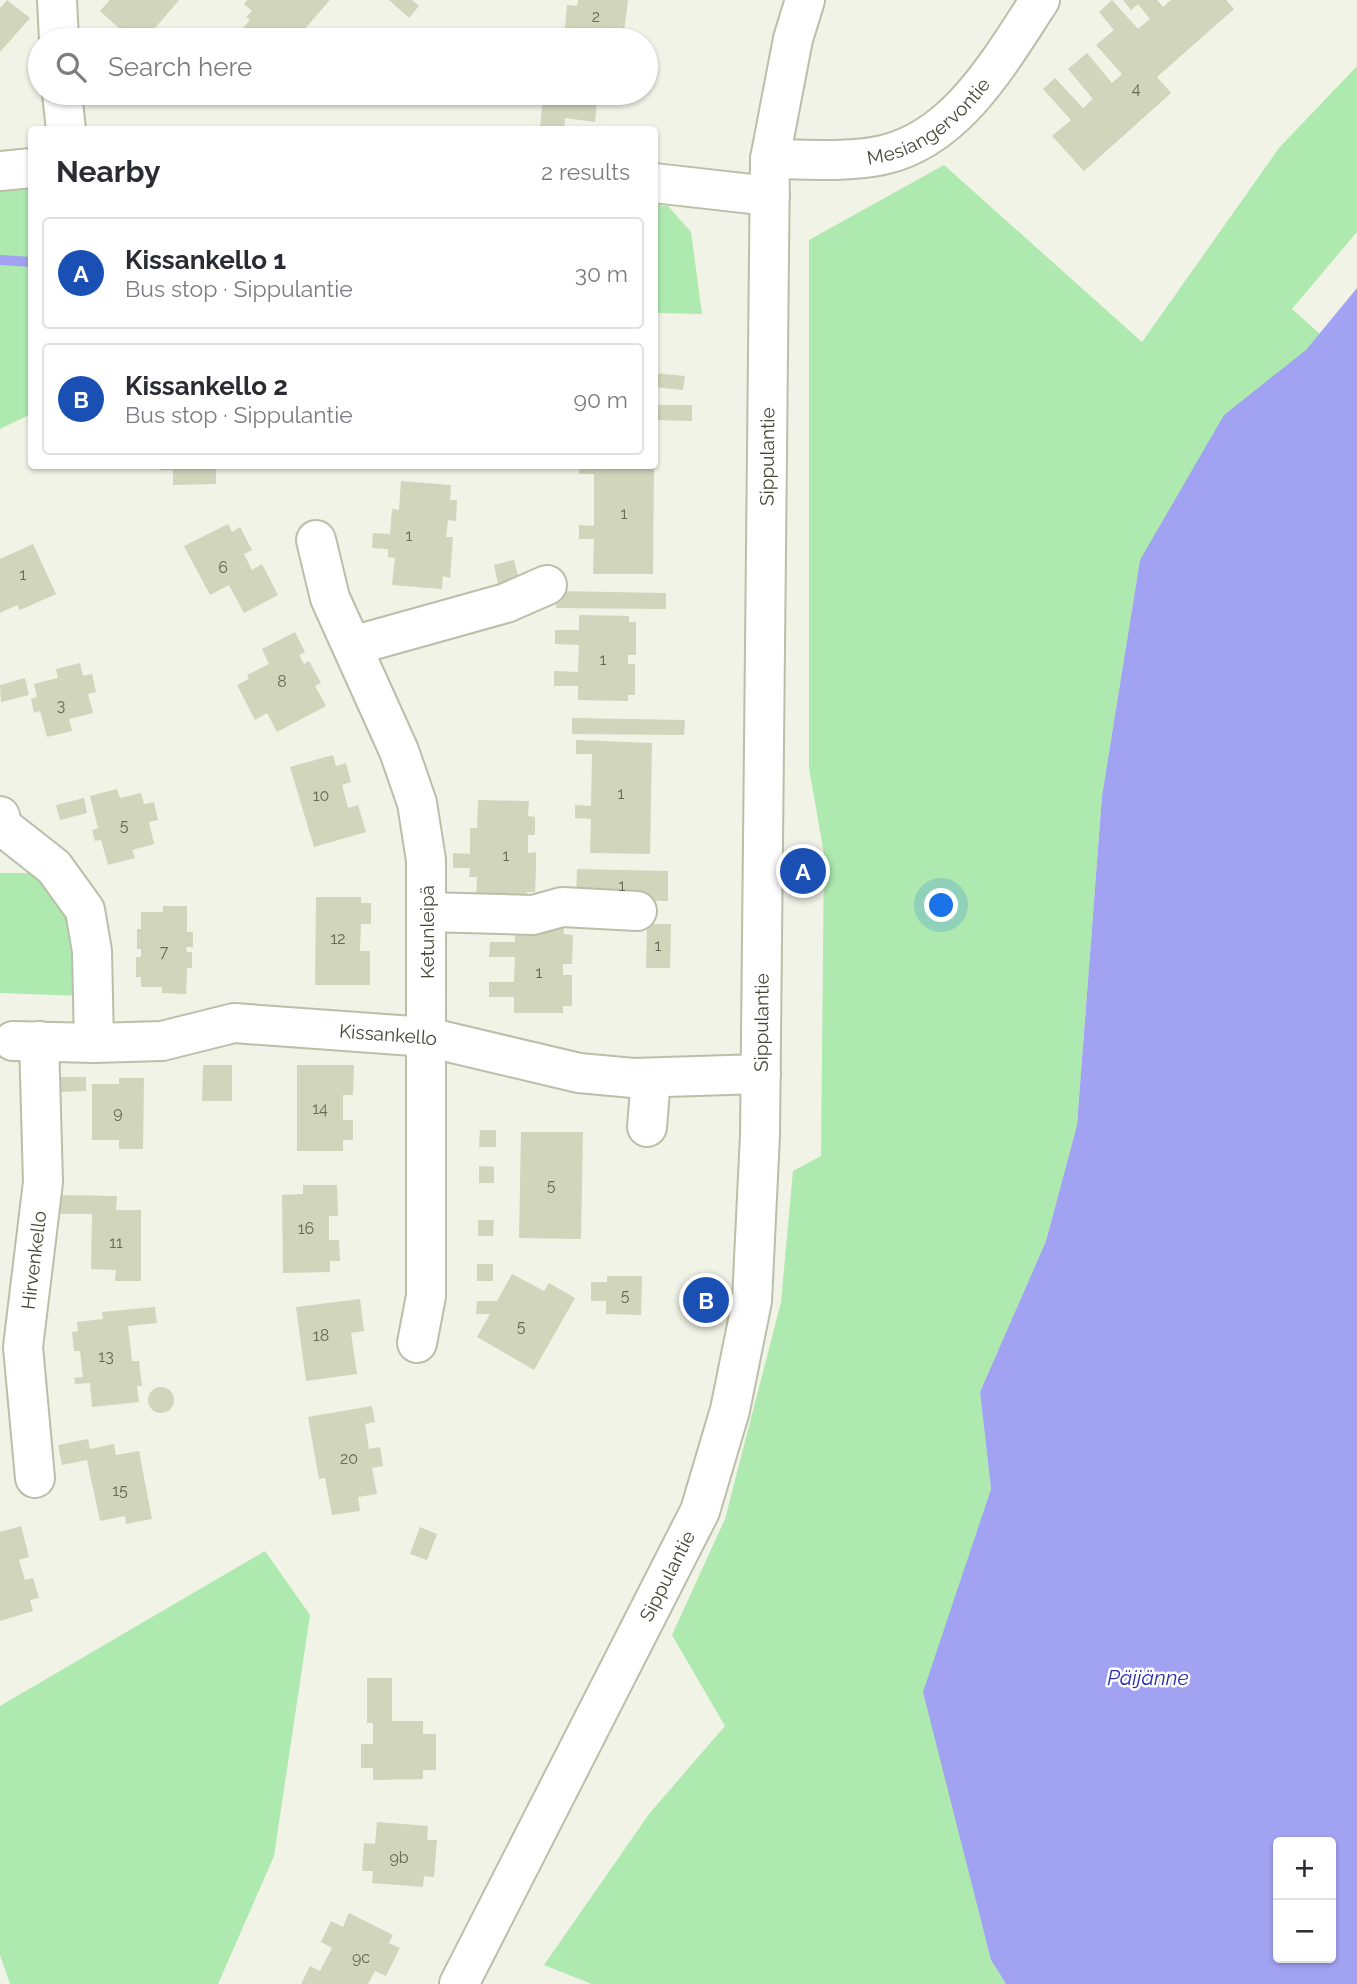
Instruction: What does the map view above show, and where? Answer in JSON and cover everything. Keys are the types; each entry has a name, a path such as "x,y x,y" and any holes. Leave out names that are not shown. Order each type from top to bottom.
{"street":[{"path":"57,0 59,28"},
{"name":"Sippulantie","path":"459,1984 700,1511 730,1410 752,1301 761,1074 770,177 793,39 805,0"},
{"name":"Mesiangervontie","path":"658,183 770,177 884,154 913,144 947,121 992,72 1040,0"},
{"path":"63,105 66,126"},
{"path":"0,172 28,168"},
{"name":"Ketunleipä","path":"316,540 330,598 399,751 417,803 426,860 426,1296 417,1343"},
{"path":"352,646 506,603 547,585"},
{"path":"0,816 3,827 54,867 85,910 92,951 94,1043"},
{"path":"426,912 533,915 562,907 637,911"},
{"name":"Kissankello","path":"26,1041 162,1041 234,1023 427,1037 579,1073 652,1078 761,1074"},
{"name":"Hirvenkello","path":"26,1041 43,1182 23,1347 34,1478"},
{"path":"647,1127 652,1078"}],"green space":[{"path":"1357,66 1357,232 1292,309 1320,334 1140,560 1102,796 1077,1125 1046,1241 980,1392 991,1489 924,1691 991,1960 1006,1984 592,1984 544,1965 649,1814 725,1726 672,1635 725,1519 781,1302 793,1171 821,1156 824,854 809,768 809,240 944,165 1142,342 1279,148"},
{"path":"28,184 28,415 0,429 0,189"},
{"path":"658,205 668,206 691,232 702,314 658,313"},
{"path":"0,873 44,873 44,888 83,929 83,996 0,993"},
{"path":"265,1551 310,1615 274,1856 218,1984 10,1984 0,1955 0,1706"}],"water":[{"name":"Päijänne","path":"1357,288 1357,1984 1006,1984 991,1960 923,1692 991,1489 980,1392 1046,1241 1077,1125 1102,796 1140,560 1224,415 1306,350"}],"building":[{"path":"7,0 30,18 0,52 0,8"},
{"path":"110,0 179,0 155,28 119,28 100,11"},
{"path":"247,0 330,0 306,28 243,28 250,20 246,17 252,11 244,4"},
{"path":"389,0 412,0 419,6 409,18"},
{"path":"578,0 628,0 624,28 565,28 567,5 577,6"},
{"path":"1112,0 1138,29 1150,19 1138,4 1131,10 1123,0 1157,0 1163,7 1171,0 1226,0 1234,9 1157,77 1171,93 1084,171 1052,136 1071,120 1043,89 1055,78 1083,108 1093,99 1068,69 1087,53 1112,83 1122,74 1096,45 1114,30 1099,12"},
{"path":"542,105 597,105 595,122 565,118 564,126 540,126"},
{"path":"658,373 685,376 683,390 658,387"},
{"path":"658,405 692,405 692,421 658,420"},
{"path":"216,469 216,484 173,485 173,470 160,470"},
{"path":"579,469 654,469 653,574 593,574 594,539 579,539 579,525 594,526 594,474 579,474"},
{"path":"401,481 451,485 450,500 457,500 456,521 448,520 446,537 453,537 450,578 443,576 442,589 392,585 395,558 388,557 388,549 372,548 373,533 390,534 392,509 399,510"},
{"path":"228,524 232,532 240,527 252,550 244,554 252,570 262,564 278,595 244,613 229,585 210,595 184,546"},
{"path":"33,544 56,594 20,610 17,605 0,613 0,559"},
{"path":"514,560 519,579 498,584 494,565"},
{"path":"556,591 666,593 666,609 556,608"},
{"path":"579,615 629,616 629,622 636,622 636,655 628,655 628,664 635,664 635,695 628,695 628,701 578,700 578,686 554,686 554,671 578,672 579,645 555,644 555,630 579,630"},
{"path":"295,632 305,652 299,655 304,664 309,661 321,683 315,686 326,706 277,732 267,713 255,720 237,685 249,679 247,675 269,664 262,649"},
{"path":"80,663 83,676 92,674 96,692 88,694 93,713 69,719 72,731 47,737 40,711 34,713 31,699 37,697 34,684 58,678 56,669"},
{"path":"25,678 29,695 1,702 0,685"},
{"path":"572,718 685,720 684,735 572,734"},
{"path":"576,740 652,743 650,854 590,853 591,819 575,818 575,805 591,806 592,754 576,754"},
{"path":"333,755 336,766 346,763 351,782 342,785 348,808 358,805 366,832 314,847 290,767"},
{"path":"117,789 120,798 141,793 144,804 154,802 158,820 149,822 154,844 132,850 135,858 108,865 101,840 95,841 92,830 98,828 90,796"},
{"path":"84,798 87,813 60,820 56,805"},
{"path":"478,800 529,801 528,816 535,817 535,835 528,835 528,853 536,852 536,870 535,892 527,892 527,906 476,906 477,877 469,877 470,868 453,868 453,853 470,854 470,828 477,828"},
{"path":"577,869 668,871 668,901 576,900"},
{"path":"316,897 361,897 361,903 371,903 371,924 361,924 360,951 370,951 370,985 315,985"},
{"path":"163,906 187,906 187,932 193,932 193,947 186,947 187,952 192,952 192,968 187,968 186,994 162,993 162,987 141,987 141,977 136,977 136,957 141,957 141,949 137,949 137,929 141,929 141,912 163,912"},
{"path":"647,924 671,924 670,968 646,968"},
{"path":"515,927 564,928 564,934 573,935 572,964 563,964 563,975 572,975 572,1006 563,1006 563,1013 514,1013 514,997 489,997 489,982 514,982 515,957 489,957 490,942 515,942"},
{"path":"203,1065 232,1065 232,1101 202,1101"},
{"path":"297,1065 354,1065 353,1095 343,1095 343,1120 353,1120 353,1140 343,1140 343,1151 297,1151"},
{"path":"59,1077 86,1077 86,1091 59,1092"},
{"path":"119,1078 144,1078 143,1149 119,1149 119,1140 92,1140 92,1084 119,1084"},
{"path":"480,1130 496,1130 496,1147 479,1147"},
{"path":"521,1132 583,1132 581,1239 519,1238"},
{"path":"479,1166 494,1167 494,1183 479,1183"},
{"path":"303,1185 337,1185 338,1216 329,1216 329,1240 339,1240 340,1261 330,1261 330,1272 283,1273 282,1195 303,1194"},
{"path":"56,1195 117,1196 116,1210 141,1210 141,1281 115,1281 116,1270 91,1269 92,1214 55,1214"},
{"path":"478,1220 494,1220 493,1236 478,1236"},
{"path":"477,1264 493,1264 493,1281 477,1281"},
{"path":"512,1274 544,1291 549,1283 575,1298 534,1370 477,1337 490,1314 476,1314 477,1301 497,1301"},
{"path":"607,1276 642,1276 641,1315 606,1314 606,1301 591,1301 591,1282 607,1282"},
{"path":"360,1299 364,1331 351,1333 357,1374 306,1381 296,1307"},
{"path":"155,1307 157,1323 128,1326 132,1361 139,1361 142,1386 137,1386 139,1402 92,1407 90,1383 75,1384 74,1378 83,1377 80,1351 74,1351 72,1332 78,1331 77,1322 103,1319 102,1312"},
{"path":"161,1387 171,1390 174,1400 171,1410 161,1413 151,1410 148,1400 151,1390"},
{"path":"372,1406 375,1422 365,1424 369,1449 380,1447 383,1466 372,1468 377,1494 358,1497 360,1511 332,1515 325,1478 319,1479 308,1417"},
{"path":"88,1439 90,1449 114,1444 116,1455 139,1451 152,1519 126,1524 125,1516 100,1521 87,1460 62,1465 58,1445"},
{"path":"21,1526 29,1557 19,1560 25,1580 33,1578 39,1598 30,1600 33,1611 0,1621 0,1532"},
{"path":"420,1527 437,1534 427,1560 410,1554"},
{"path":"367,1678 392,1678 392,1721 423,1721 423,1734 436,1734 436,1770 423,1770 423,1779 373,1780 373,1768 361,1768 361,1744 373,1744 373,1723 367,1723"},
{"path":"377,1822 428,1826 427,1840 437,1840 434,1877 424,1876 423,1887 372,1883 373,1871 362,1871 364,1843 375,1844"},
{"path":"349,1913 393,1935 389,1943 400,1948 386,1976 375,1971 368,1984 301,1984 310,1966 320,1971 332,1948 321,1942 331,1921 343,1927"}],"waterway":[{"path":"0,260 28,262"}],"place":[{"name":"Kissankello 1","path":"803,871"},
{"name":"Kissankello 2","path":"706,1300"}]}
